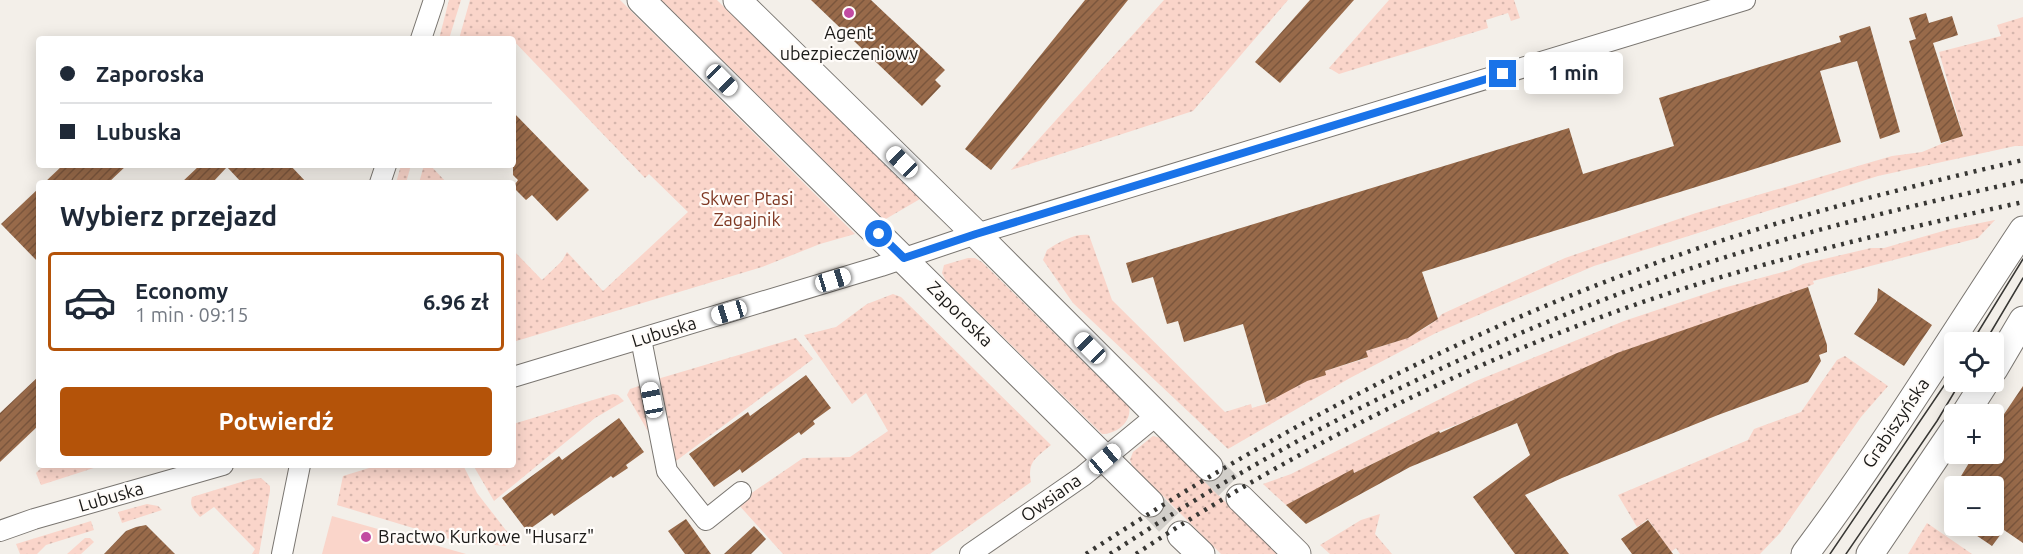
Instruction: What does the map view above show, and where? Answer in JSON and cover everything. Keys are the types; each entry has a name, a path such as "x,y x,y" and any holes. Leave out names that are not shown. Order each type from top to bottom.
{"main road":[{"name":"Zaporoska","path":"641,0 1150,503"},
{"path":"737,0 1209,467"},
{"name":"Grabiszyńska","path":"1805,554 1899,418 2023,230"},
{"path":"2004,352 2023,320"},
{"path":"1870,554 1944,445"},
{"path":"1240,498 1297,554"},
{"path":"1181,535 1201,554"}],"street":[{"path":"422,36 434,0"},
{"name":"Lubuska","path":"516,376 1745,0"},
{"path":"641,339 667,471 706,520 741,492"},
{"name":"Owsiana","path":"970,554 1105,459 1157,416"},
{"name":"Lubuska","path":"0,531 34,519 212,468"},
{"path":"282,554 299,468"}],"green space":[{"path":"449,0 461,0 450,36 440,36"},
{"name":"Skwer Ptasi Zagajnik","path":"470,0 620,0 855,234 820,244 762,267 516,341 516,253 542,280 562,261 567,252 603,291 688,212 649,174 645,178 516,43 516,36 460,36"},
{"path":"661,0 717,0 920,199 884,220"},
{"path":"1164,0 1288,0 1193,111 1011,170"},
{"path":"1389,0 1514,0 1520,18 1511,21 1508,13 1486,20 1488,28 1339,74 1329,68"},
{"path":"2023,17 2023,146 1878,176 1594,266 1436,333 1350,378 1228,449 1073,303 1043,260 1047,250 1057,244 1073,237 1089,235 1112,300 1225,412 1251,404 1252,408 1269,403 1267,397 1325,371 1367,358 1366,351 1416,333 1426,328 1442,314 1565,258 1696,213 1892,156 1922,152 1963,135 1939,52 2001,36 1997,25"},
{"path":"400,168 410,168 407,180 397,180"},
{"path":"423,168 433,168 444,180 420,180"},
{"path":"1995,220 1978,238 1813,281 1814,284 1793,293 1624,351 1439,431 1354,473 1353,470 1286,505 1263,484 1291,474 1476,381 1624,321 1803,264 1871,248 1884,248 1950,229"},
{"path":"975,258 982,262 1129,407 1128,418 1122,426 1113,432 1102,434 946,281 942,273 944,265"},
{"path":"893,294 901,297 1051,445 1032,464 1031,482 930,554 783,554 737,503 803,458 850,457 888,431 866,393 852,404 804,335 836,327 867,304"},
{"path":"796,338 813,359 676,461 654,380"},
{"path":"1845,356 1888,386 1861,417 1780,533 1760,554 1680,554 1676,548 1671,552 1648,519 1637,527 1618,495 1748,440 1754,429 1801,412 1837,360"},
{"path":"642,385 653,440 627,395 630,389"},
{"path":"613,394 618,395 624,401 595,418 494,501 475,468 516,468 516,423"},
{"path":"1153,436 1161,438 1278,554 1221,554 1132,465 1130,460 1133,452"},
{"path":"41,468 94,468 41,485 36,473"},
{"path":"369,468 464,468 477,493 512,538 505,546 456,541 337,505 343,476"},
{"path":"261,478 270,486 270,491 259,554 252,554 255,549 214,507 200,517 193,508 191,500 192,497"},
{"path":"147,504 158,506 162,510 122,523 118,512"},
{"path":"1380,514 1375,534 1392,554 1330,554 1320,545 1361,520"},
{"name":"Bractwo Kurkowe \"Husarz\"","path":"332,516 466,554 322,554"},
{"path":"91,521 94,530 46,545 37,554 20,554 16,544"},
{"path":"1927,523 1972,554 1908,554"},
{"path":"85,538 90,538 94,542 81,554 67,554"}],"building":[{"path":"811,0 871,0 945,70 935,80 941,86 922,106"},
{"path":"1085,0 1128,0 991,170 965,149"},
{"path":"1310,0 1354,0 1280,83 1255,62"},
{"path":"1926,13 1929,23 1952,16 1958,35 1933,43 1963,136 1941,143 1909,41 1916,39 1909,18"},
{"path":"1870,26 1900,132 1880,139 1857,61 1820,71 1841,142 1422,272 1438,319 1408,338 1366,351 1368,357 1325,371 1326,375 1307,381 1266,403 1243,324 1184,342 1178,321 1167,324 1153,277 1132,283 1126,263 1569,128 1583,174 1674,146 1659,98 1841,42 1839,36"},
{"path":"516,115 589,190 557,221 532,195 526,200 516,190 518,180 513,175 513,168 516,168"},
{"path":"60,168 124,168 111,180 47,180"},
{"path":"197,168 226,168 215,180 184,180"},
{"path":"228,168 293,168 304,180 239,180"},
{"path":"36,191 36,260 1,224"},
{"path":"1808,287 1827,345 1827,352 1819,355 1821,361 1808,382 1718,415 1525,495 1569,554 1515,554 1473,497 1530,455 1517,423 1410,467 1306,524 1286,505 1353,469 1354,473 1439,431 1440,433 1617,353"},
{"path":"1878,288 1932,325 1904,366 1854,334 1877,301"},
{"path":"806,375 831,408 813,421 815,424 801,435 799,432 742,473 740,469 714,487 689,454 748,412 750,416"},
{"path":"36,379 36,428 0,462 0,413"},
{"path":"2023,386 2023,543 2004,530 2004,476 1961,476 1968,464 2004,464 2004,414"},
{"path":"619,418 644,452 626,465 628,468 613,478 611,476 554,516 552,513 527,531 502,498 559,456 562,460"},
{"path":"686,519 711,554 685,554 668,531"},
{"path":"1648,520 1673,554 1632,554 1621,539"},
{"path":"146,525 175,554 104,554 126,531"},
{"path":"754,526 766,539 751,554 724,554"},
{"path":"1977,536 2000,536 1992,546"}],"tunnel":[{"path":"1209,467 1240,498"},
{"path":"1150,503 1181,535"}],"tram line":[{"path":"1978,332 2023,259"},
{"path":"1991,332 2023,278"},
{"path":"1830,554 1944,386"},
{"path":"1846,554 1954,392"}],"railway":[{"path":"1086,554 1224,468 1295,428 1367,389 1514,319 1667,259 1755,230 1888,193 2023,160"},
{"path":"1110,554 1237,475 1302,438 1504,340 1643,285 1737,254 1879,214 2023,181"},
{"path":"1136,554 1195,516 1318,445 1444,382 1574,327 1734,273 1878,235 2023,202"}],"place":[{"name":"Agent ubezpieczeniowy","path":"849,13"},
{"name":"Bractwo Kurkowe \"Husarz\"","path":"366,537"}],"route":[{"path":"879,234 904,258 976,234 1503,74"}]}
